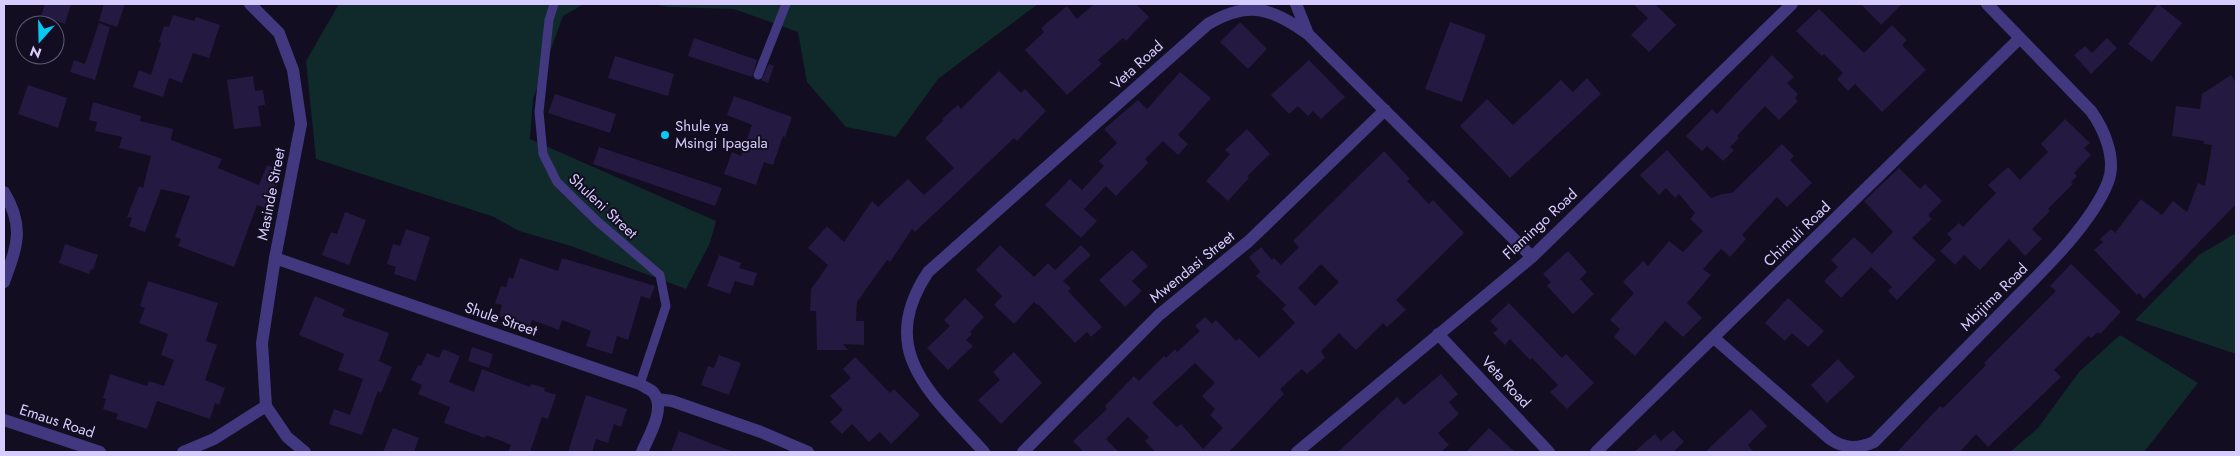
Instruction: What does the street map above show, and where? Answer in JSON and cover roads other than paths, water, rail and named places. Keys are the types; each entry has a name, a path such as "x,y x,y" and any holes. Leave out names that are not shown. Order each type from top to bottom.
{"street":[{"name":"Masinde Street","path":"250,4 278,33 294,70 301,124 275,258 262,343 266,406"},
{"path":"1296,4 1308,34"},
{"name":"Flamingo Road","path":"1297,452 1532,256 1792,4"},
{"name":"Mbijima Road","path":"1714,338 1830,439 1844,449 1864,447 1874,442 2048,265 2094,210 2109,180 2111,160 2100,124 2091,111 1987,4"},
{"name":"Veta Road","path":"984,452 926,387 913,364 906,337 907,319 917,290 928,272 1208,24 1224,14 1255,8 1271,11 1308,34 1532,256"},
{"name":"Chimuli Road","path":"1596,452 2020,38"},
{"name":"Mwendasi Street","path":"1024,452 1159,315 1249,241 1385,110"},
{"path":"4,192 13,209 19,230 17,248 4,282"},
{"name":"Shule Street","path":"275,258 640,384 652,391 658,399"},
{"name":"Veta Road","path":"1438,334 1549,452"},
{"path":"642,452 657,416 658,399 680,404 761,432 808,452"},
{"path":"183,452 214,439 266,406 287,437 305,452"},
{"name":"Emaus Road","path":"4,420 100,452"}],"lane":[{"name":"Shuleni Street","path":"554,4 549,20 539,112 543,154 557,182 597,221 660,275 666,306 640,384"},
{"path":"758,75 786,4"}],"place":[{"name":"Shule ya Msingi Ipagala","path":"665,135"}]}
